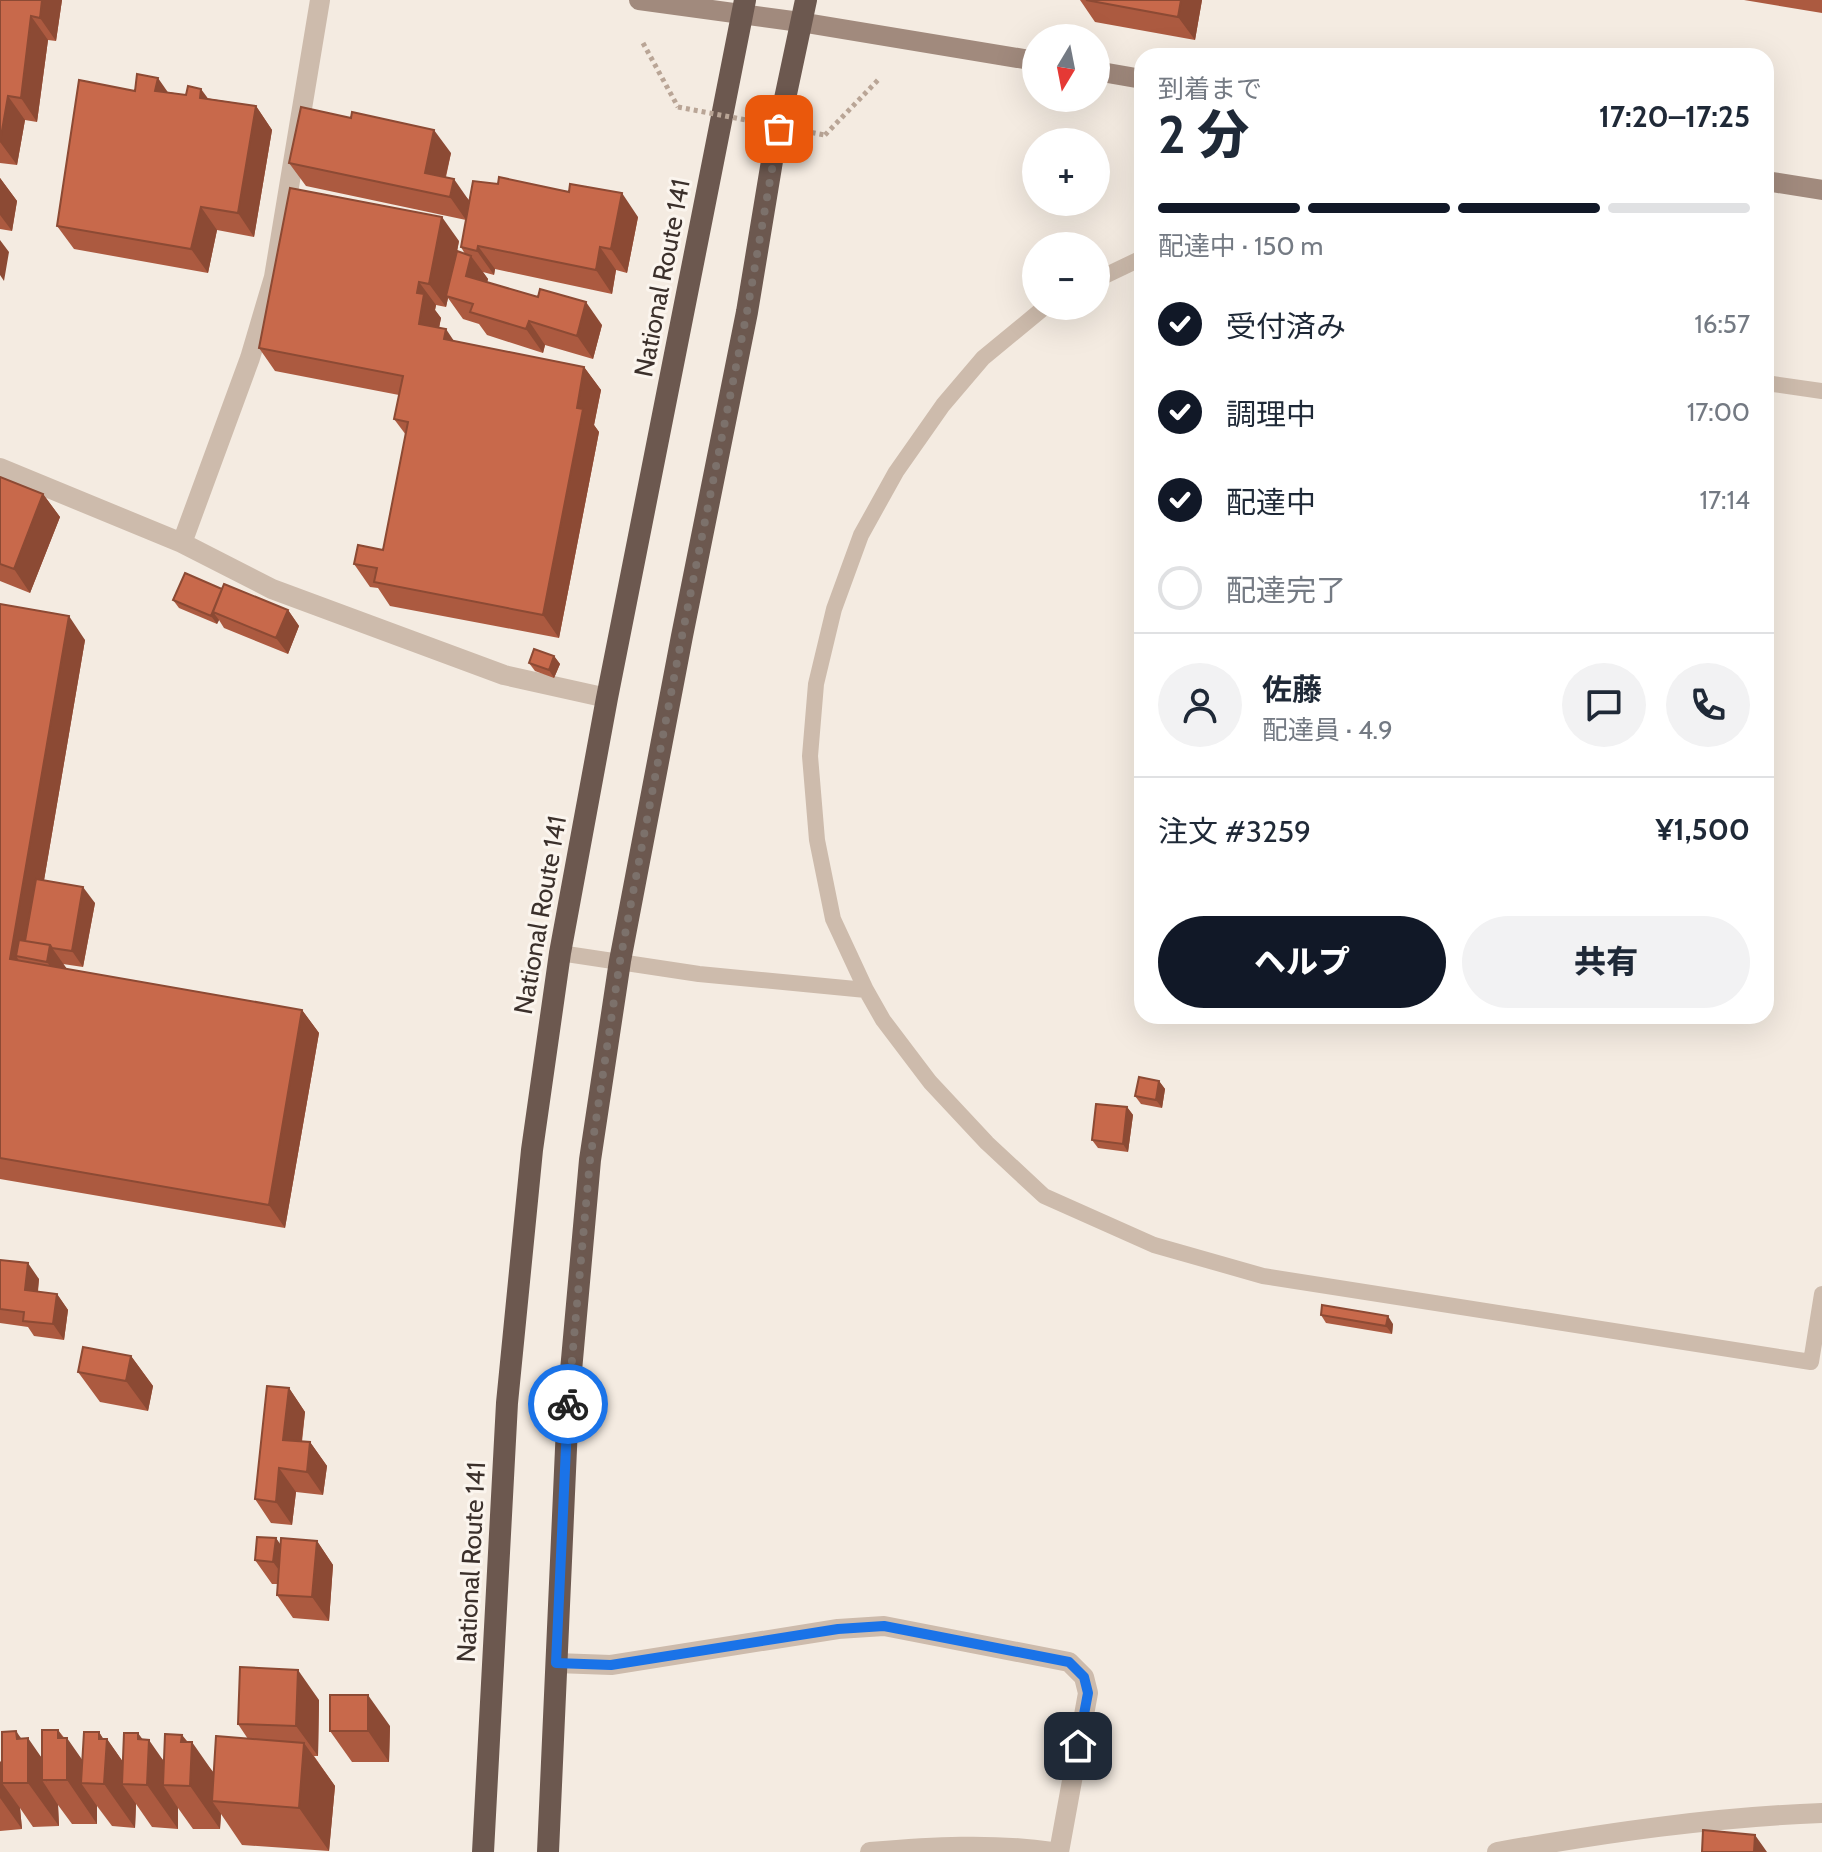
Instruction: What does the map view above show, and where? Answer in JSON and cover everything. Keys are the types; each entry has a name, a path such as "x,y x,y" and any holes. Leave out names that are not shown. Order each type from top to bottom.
{"highway":[{"path":"548,1852 568,1404 589,1175 620,961 747,312 773,155 806,0"},
{"name":"National Route 141","path":"483,1852 510,1374 532,1150 560,953 607,698 743,7"}],"main road":[{"path":"639,0 743,7 800,22 1022,59"},
{"path":"1110,73 1134,78"},
{"path":"1774,182 1822,190"}],"street":[{"path":"182,543 250,358 274,277 320,0"},
{"path":"0,468 182,543 272,589 504,675 607,698"},
{"path":"556,1663 611,1665 838,1629 884,1626 1069,1662 1084,1677 1088,1693 1059,1852"},
{"path":"1497,1852 1610,1832 1767,1815 1822,1813"},
{"path":"870,1852 927,1847 1024,1847 1052,1852"}],"lane":[{"path":"1110,273 1134,262"},
{"path":"1029,320 983,358 943,405 904,460 861,535 834,609 816,684 810,756 817,840 833,919 883,1020 930,1082 987,1143 1044,1196 1154,1245 1263,1276 1811,1362 1822,1294"},
{"path":"1774,384 1822,391"},
{"path":"560,953 699,974 866,990"}],"path":[{"path":"643,43 678,107 825,135 878,80"}],"building":[{"path":"0,0 42,0 40,18 31,16 21,98 8,96 0,142"},
{"path":"1086,0 1181,0 1178,17"},
{"path":"137,74 158,78 155,91 186,95 188,86 201,89 200,98 256,106 238,213 201,207 191,249 57,226 79,80 135,91"},
{"path":"301,107 351,118 352,112 434,130 425,173 454,179 450,197 289,163"},
{"path":"499,177 569,192 570,184 622,193 611,249 600,247 596,270 478,246 477,251 461,247 473,181 498,184"},
{"path":"290,188 442,217 429,284 419,282 417,293 424,294 419,324 446,329 444,339 584,367 577,408 583,409 543,615 374,582 377,568 354,564 358,545 383,550 408,422 394,419 403,376 259,348"},
{"path":"457,251 471,256 466,276 538,297 540,289 586,302 577,336 529,321 526,329 470,312 473,304 446,296"},
{"path":"0,477 43,494 14,569 0,564"},
{"path":"185,573 222,589 211,616 173,600"},
{"path":"224,584 288,610 276,638 213,612"},
{"path":"0,604 69,616 10,959 302,1010 269,1205 0,1158"},
{"path":"534,649 554,656 549,670 529,663"},
{"path":"36,879 83,887 72,951 25,941"},
{"path":"19,940 50,945 47,962 16,956"},
{"path":"1139,1077 1159,1081 1156,1100 1135,1096"},
{"path":"1096,1104 1127,1107 1123,1144 1092,1140"},
{"path":"0,1260 28,1263 25,1290 57,1294 53,1324 23,1321 24,1312 0,1309"},
{"path":"1322,1305 1388,1316 1386,1326 1321,1315"},
{"path":"83,1347 131,1356 126,1381 78,1372"},
{"path":"267,1386 289,1388 283,1440 310,1442 307,1472 279,1468 276,1502 255,1499"},
{"path":"257,1537 276,1538 273,1562 255,1560"},
{"path":"281,1538 317,1541 312,1597 277,1595"},
{"path":"240,1667 298,1670 296,1726 238,1724"},
{"path":"330,1695 368,1695 368,1731 330,1731"},
{"path":"42,1730 58,1730 58,1738 67,1738 67,1780 42,1780"},
{"path":"16,1731 17,1739 28,1738 28,1783 2,1783 2,1732"},
{"path":"84,1732 99,1732 99,1739 107,1739 104,1784 81,1783"},
{"path":"124,1733 138,1733 138,1739 149,1740 147,1785 122,1784"},
{"path":"165,1734 182,1735 181,1742 192,1742 190,1786 163,1785"},
{"path":"216,1736 304,1743 299,1808 212,1801"},
{"path":"1703,1830 1755,1835 1754,1852 1702,1852"}],"way so far":[{"path":"568,1404 590,1160 620,961 747,312 779,129"}],"route":[{"path":"568,1404 556,1663 611,1665 838,1629 884,1626 1069,1662 1084,1677 1088,1693 1078,1746"}]}
